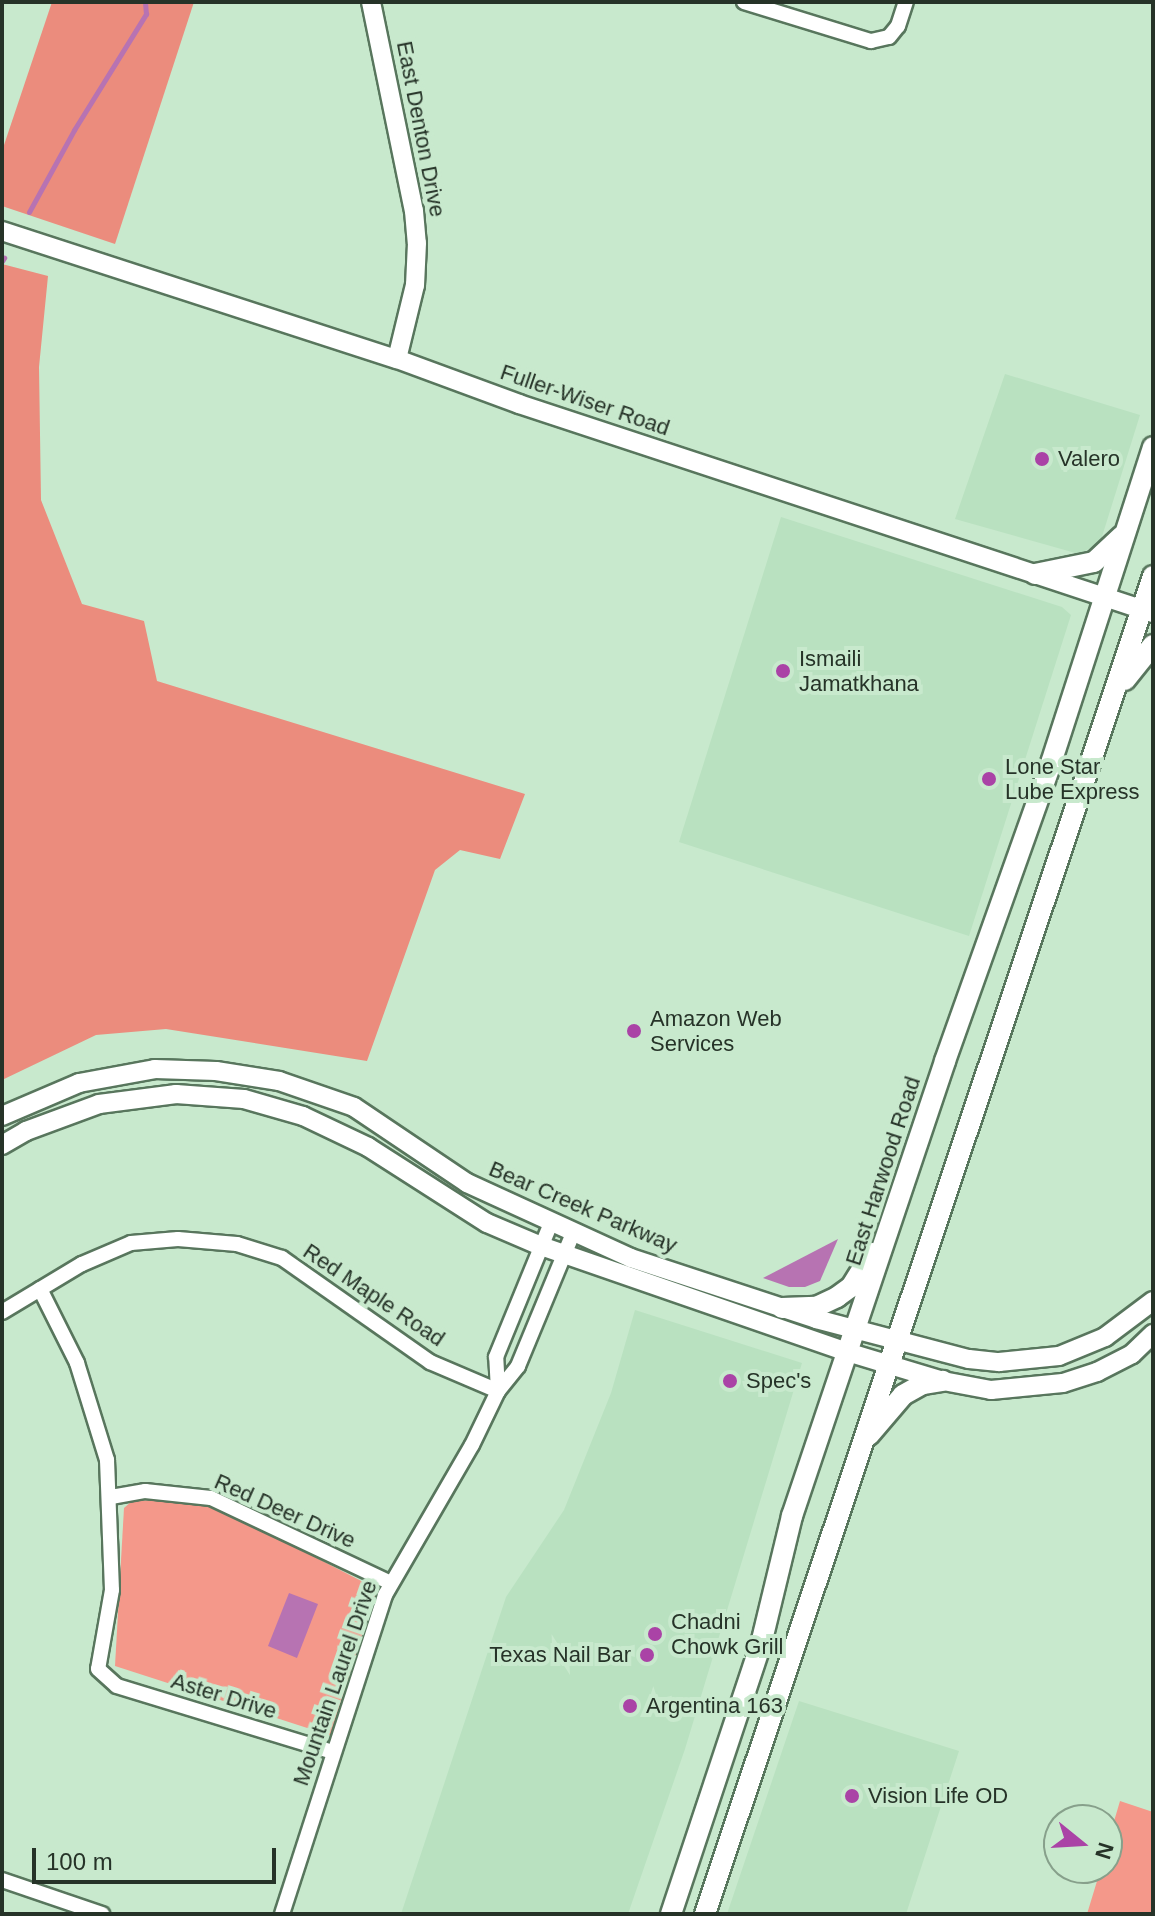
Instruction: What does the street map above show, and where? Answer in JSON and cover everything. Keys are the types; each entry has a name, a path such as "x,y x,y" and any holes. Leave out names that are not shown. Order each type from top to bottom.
{"main road":[{"name":"East Harwood Road","path":"671,1914 762,1640 792,1516 900,1195 1024,844 1107,598 1153,447"},
{"path":"1035,574 1094,562 1127,530"},
{"path":"705,1914 1115,692 1148,612 1153,576"},
{"path":"1115,692 1153,645"},
{"path":"1024,844 1059,858"},
{"path":"782,1308 816,1307 851,1287 869,1259 900,1195"},
{"path":"859,1448 903,1395 923,1384 943,1381"},
{"path":"706,1810 736,1819"}],"street":[{"name":"East Denton Drive","path":"371,2 414,211 417,243 415,285 397,359"},
{"path":"744,2 871,41 889,37 898,26 906,2"},
{"name":"Fuller-Wiser Road","path":"2,231 397,359 519,404 1148,612"},
{"name":"Bear Creek Parkway","path":"2,1116 79,1083 155,1069 216,1071 279,1081 354,1107 467,1183 631,1258 895,1342 999,1362 1059,1356 1105,1337 1153,1301"},
{"name":"Bear Creek Parkway","path":"2,1145 26,1131 99,1104 176,1094 244,1099 303,1116 368,1147 487,1223 541,1246 847,1352 943,1381 991,1390 1063,1383 1097,1372 1132,1354 1153,1334"},
{"name":"Mountain Laurel Drive","path":"498,1391 496,1357 551,1223"},
{"name":"Mountain Laurel Drive","path":"282,1914 391,1583 472,1445 498,1391 518,1366 573,1233"},
{"name":"Red Maple Road","path":"2,1312 82,1264 131,1243 178,1239 237,1244 282,1258 430,1362 498,1391"},
{"path":"40,1289 77,1363 107,1460 111,1497"},
{"name":"Red Deer Drive","path":"111,1497 145,1491 211,1498 391,1583"},
{"name":"Aster Drive","path":"111,1497 112,1590 98,1669 104,1676 117,1686 333,1752"},
{"path":"2,1880 102,1914"}],"shaded area":[{"path":"52,2 194,2 115,244 2,206 2,151"},
{"path":"2,264 48,276 39,367 41,500 82,604 144,621 157,681 525,794 500,859 460,850 435,870 367,1061 166,1029 96,1035 2,1080"},
{"path":"1005,374 1140,415 1100,543 1079,554 955,519"},
{"path":"781,517 1062,607 1071,615 969,936 679,842"},
{"path":"838,1239 820,1281 805,1287 789,1287 763,1278"},
{"path":"635,1310 802,1363 685,1749 628,1914 401,1914 506,1597 564,1510 611,1393"},
{"path":"132,1501 210,1503 373,1587 377,1600 332,1736 115,1666 124,1508"},
{"path":"289,1593 318,1604 297,1658 268,1646"},
{"path":"799,1701 959,1751 906,1914 727,1914"},
{"path":"1120,1801 1153,1812 1153,1914 1087,1914 1096,1884 1123,1884 1123,1804 1119,1804"}],"waterway":[{"path":"29,212 74,130 146,14 145,2"}],"place":[{"name":"Valero","path":"1042,459"},
{"name":"Ismaili Jamatkhana","path":"783,671"},
{"name":"Lone Star Lube Express","path":"989,779"},
{"name":"Amazon Web Services","path":"634,1031"},
{"name":"Spec's","path":"730,1381"},
{"name":"Chadni Chowk Grill","path":"655,1634"},
{"name":"Texas Nail Bar","path":"647,1655"},
{"name":"Argentina 163","path":"630,1706"},
{"name":"Vision Life OD","path":"852,1796"}]}
